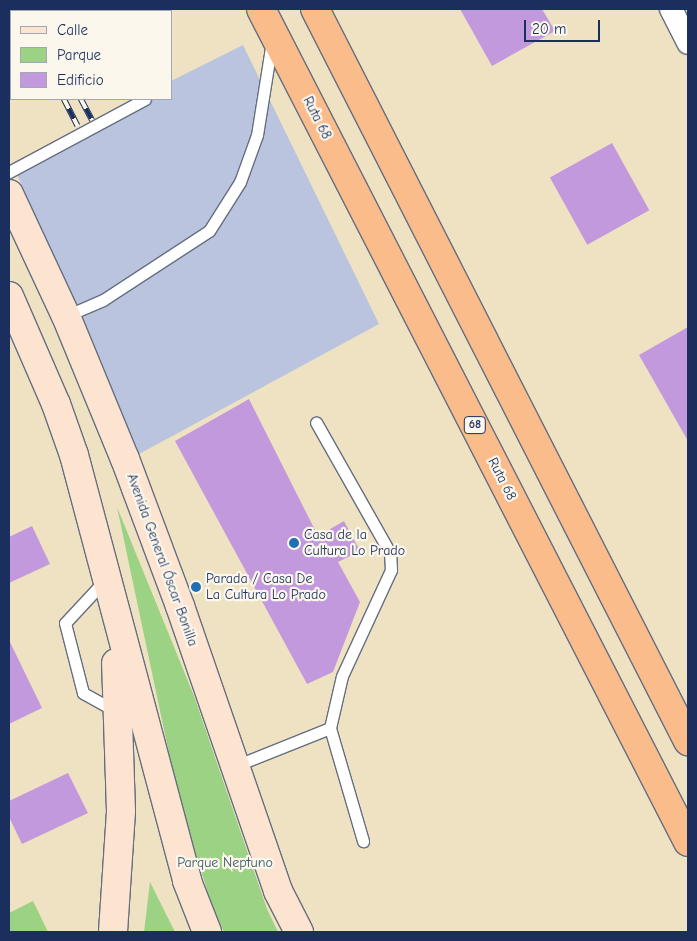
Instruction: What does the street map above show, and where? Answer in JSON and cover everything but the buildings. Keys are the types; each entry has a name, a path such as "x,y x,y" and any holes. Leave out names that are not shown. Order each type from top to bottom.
{"highway":[{"path":"315,9 688,741"},
{"path":"329,9 344,66"},
{"name":"Ruta 68","path":"267,20 688,842"}],"main road":[{"name":"Avenida General Óscar Bonilla","path":"9,194 66,316 156,542 278,891 300,932"},
{"path":"9,296 52,395 74,455 188,881 207,932"},
{"path":"107,583 119,713 121,811 113,932"}],"street":[{"path":"671,9 688,43"}],"lane":[{"path":"66,316 103,300 209,231 240,182 257,134 267,20"},
{"path":"9,172 143,100"},
{"path":"316,422 390,553 391,570 342,676 330,728 362,841"},
{"path":"107,583 65,623 83,693 119,713"},
{"path":"235,766 330,728"}],"shaded area":[{"path":"243,45 379,324 139,454 12,163 135,100 172,100 172,80"}],"green space":[{"name":"Parque Neptuno","path":"117,507 194,696 267,909 278,932 224,932 212,906 178,796"},
{"name":"Parque Neptuno","path":"150,882 175,932 144,932"},
{"path":"33,901 48,932 9,932 9,913"}],"railway":[{"path":"65,100 78,126"},
{"path":"82,100 92,120"}],"place":[{"name":"Casa de la Cultura Lo Prado","path":"294,543"},
{"name":"Parada / Casa De La Cultura Lo Prado","path":"196,587"}]}
